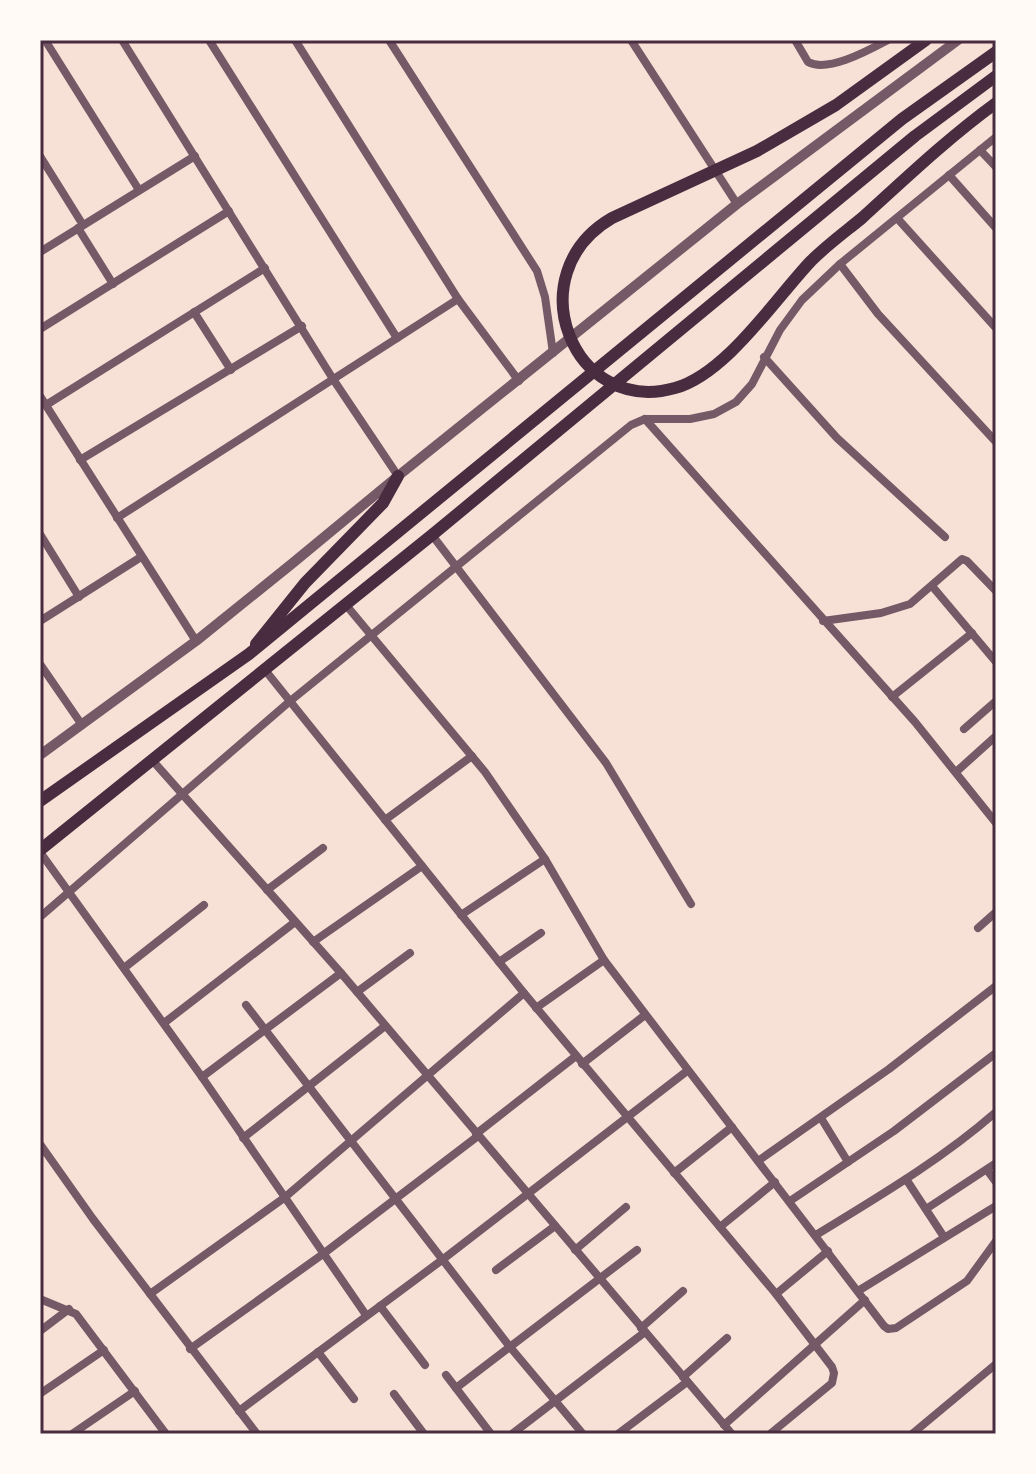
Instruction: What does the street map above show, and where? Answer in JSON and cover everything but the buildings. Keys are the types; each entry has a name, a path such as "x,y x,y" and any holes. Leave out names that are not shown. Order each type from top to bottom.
{"highway":[{"path":"926,40 836,105 757,151 612,218 585,238 572,257 564,280 562,305 570,338 589,365 608,380 641,391 677,388 698,379 718,364 813,259 952,137 996,103"},
{"path":"40,801 249,654 890,129 996,52"},
{"path":"40,851 432,535 915,136 996,76"},
{"path":"249,654 305,583 383,503 398,476"}],"street":[{"path":"45,40 139,190"},
{"path":"122,40 333,379 398,476"},
{"path":"209,40 397,338"},
{"path":"295,40 458,299 519,381"},
{"path":"389,40 537,271 545,297 553,353"},
{"path":"631,40 737,204"},
{"path":"795,40 808,62 820,65 853,57 888,40"},
{"path":"40,755 196,641 737,204 958,40"},
{"path":"40,917 289,702 631,425 645,419 690,419 714,414 736,402 752,384 764,357 802,300 840,264 996,137"},
{"path":"980,150 996,167"},
{"path":"40,156 113,284"},
{"path":"40,252 195,156"},
{"path":"949,175 996,228"},
{"path":"40,329 229,211"},
{"path":"897,218 996,328"},
{"path":"840,264 878,314 996,442"},
{"path":"46,405 265,268"},
{"path":"117,518 458,299"},
{"path":"194,312 231,370"},
{"path":"80,460 302,326"},
{"path":"764,357 837,438 945,537"},
{"path":"40,396 196,641"},
{"path":"645,419 892,697 996,823"},
{"path":"40,534 79,597"},
{"path":"432,535 606,763 691,904"},
{"path":"40,621 141,557"},
{"path":"823,621 896,610 910,604 962,559 996,591"},
{"path":"932,586 996,662"},
{"path":"346,605 472,756 545,859 604,960 884,1326 896,1328 967,1281 996,1241"},
{"path":"892,697 972,633"},
{"path":"40,664 82,725"},
{"path":"265,670 536,1008 776,1294 832,1367 832,1383 770,1434"},
{"path":"964,729 996,701"},
{"path":"956,772 996,736"},
{"path":"385,820 472,756"},
{"path":"153,761 341,973 727,1431 815,1344 865,1300"},
{"path":"267,890 323,848"},
{"path":"40,851 202,1077 366,1315"},
{"path":"461,915 545,859"},
{"path":"313,942 422,866"},
{"path":"124,968 204,905"},
{"path":"978,928 996,912"},
{"path":"164,1023 295,922"},
{"path":"499,962 541,933"},
{"path":"357,992 410,953"},
{"path":"536,1008 604,960"},
{"path":"202,1077 341,973"},
{"path":"758,1161 901,1060 996,986"},
{"path":"150,1294 284,1198 524,993"},
{"path":"246,1005 510,1347 583,1434"},
{"path":"582,1064 645,1015"},
{"path":"243,1138 385,1026"},
{"path":"790,1201 996,1053"},
{"path":"190,1349 396,1199 576,1056"},
{"path":"239,1411 442,1260 687,1071"},
{"path":"816,1235 906,1179 963,1140 996,1112"},
{"path":"821,1118 848,1162"},
{"path":"674,1173 732,1127"},
{"path":"40,1144 190,1349 257,1434"},
{"path":"926,1209 996,1163"},
{"path":"987,1170 996,1182"},
{"path":"906,1179 944,1237"},
{"path":"720,1227 775,1182"},
{"path":"858,1291 996,1206"},
{"path":"575,1250 626,1207"},
{"path":"496,1270 555,1226"},
{"path":"456,1388 637,1250"},
{"path":"776,1294 828,1251"},
{"path":"512,1434 643,1330 683,1291"},
{"path":"40,1299 69,1309 83,1322 165,1434"},
{"path":"380,1306 425,1365"},
{"path":"40,1331 69,1309"},
{"path":"618,1434 685,1380 727,1338"},
{"path":"41,1393 104,1350"},
{"path":"318,1352 354,1399"},
{"path":"912,1434 996,1364"},
{"path":"446,1375 491,1434"},
{"path":"72,1434 135,1391"},
{"path":"394,1394 424,1434"}]}
